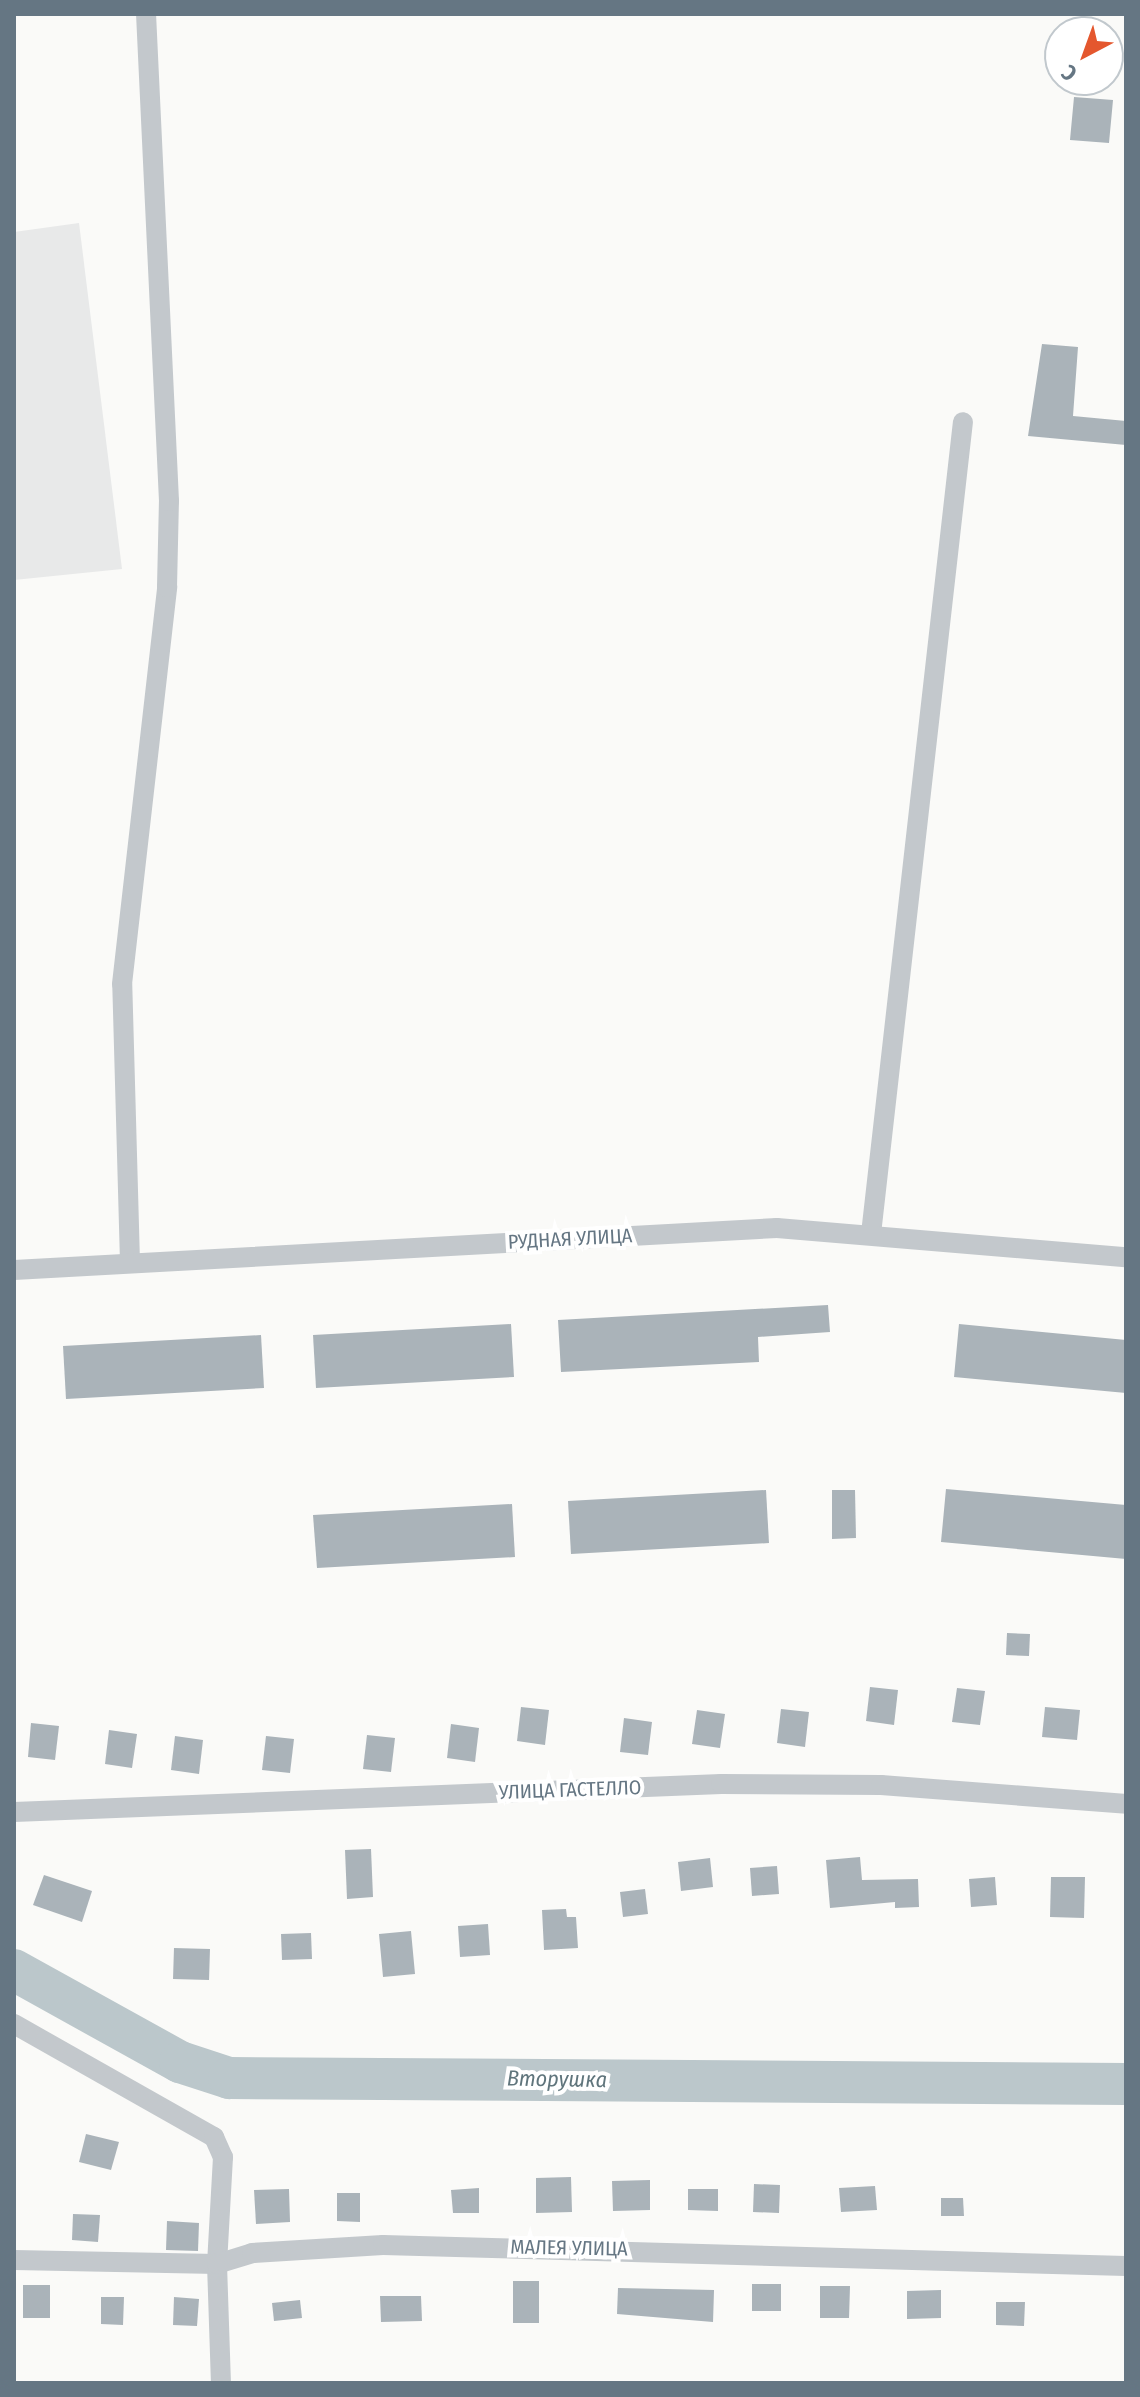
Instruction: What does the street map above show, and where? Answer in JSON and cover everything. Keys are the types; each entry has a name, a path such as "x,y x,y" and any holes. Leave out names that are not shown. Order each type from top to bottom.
{"street":[{"path":"130,1262 122,984 167,587 169,501 146,14"},
{"path":"871,1234 963,422"},
{"name":"РУДНАЯ УЛИЦА","path":"14,1270 777,1228 1126,1257"},
{"name":"УЛИЦА ГАСТЕЛЛО","path":"14,1812 721,1784 881,1785 1126,1804"},
{"path":"14,2024 214,2137 223,2157 217,2264 221,2383"},
{"name":"МАЛЕЯ УЛИЦА","path":"14,2260 217,2264 252,2253 383,2245 1126,2266"}],"shaded area":[{"path":"79,223 122,569 14,580 14,232"}],"building":[{"path":"1074,97 1113,100 1109,143 1070,140"},
{"path":"1042,344 1078,347 1073,416 1126,421 1126,445 1028,436"},
{"path":"828,1305 830,1332 758,1337 759,1362 561,1372 558,1320"},
{"path":"511,1324 514,1377 316,1388 313,1335"},
{"path":"959,1324 1126,1340 1126,1393 954,1377"},
{"path":"261,1335 264,1388 66,1399 63,1346"},
{"path":"946,1489 1126,1505 1126,1559 941,1542"},
{"path":"766,1490 769,1543 571,1554 568,1501"},
{"path":"832,1490 855,1490 856,1538 832,1539"},
{"path":"512,1504 515,1557 317,1568 313,1515"},
{"path":"1007,1633 1030,1634 1029,1656 1006,1655"},
{"path":"870,1687 898,1690 894,1725 866,1721"},
{"path":"957,1688 985,1691 980,1725 952,1722"},
{"path":"521,1707 549,1710 545,1745 517,1741"},
{"path":"1045,1707 1080,1710 1077,1740 1042,1737"},
{"path":"781,1709 809,1712 805,1747 777,1743"},
{"path":"697,1710 725,1714 720,1748 692,1744"},
{"path":"624,1718 652,1722 648,1755 620,1752"},
{"path":"31,1723 59,1726 55,1760 28,1757"},
{"path":"451,1724 479,1728 475,1762 447,1758"},
{"path":"109,1730 137,1734 132,1768 105,1764"},
{"path":"367,1735 395,1738 391,1772 363,1769"},
{"path":"175,1736 203,1740 199,1774 171,1770"},
{"path":"266,1736 294,1739 290,1773 262,1770"},
{"path":"371,1849 373,1897 347,1899 345,1850"},
{"path":"860,1857 862,1880 918,1879 919,1907 895,1908 895,1902 830,1908 826,1860"},
{"path":"710,1858 713,1887 681,1891 678,1862"},
{"path":"777,1866 779,1894 752,1896 750,1868"},
{"path":"44,1875 92,1891 82,1922 33,1905"},
{"path":"995,1877 997,1905 971,1907 969,1879"},
{"path":"1051,1877 1085,1877 1084,1918 1050,1917"},
{"path":"645,1889 648,1914 623,1917 620,1892"},
{"path":"566,1909 567,1917 576,1917 578,1948 544,1950 542,1910"},
{"path":"488,1924 490,1955 460,1957 458,1926"},
{"path":"411,1931 415,1974 383,1977 379,1934"},
{"path":"311,1933 312,1959 282,1960 281,1934"},
{"path":"174,1948 210,1949 209,1980 173,1979"},
{"path":"86,2134 119,2142 111,2170 79,2162"},
{"path":"571,2177 572,2212 536,2213 536,2178"},
{"path":"650,2180 650,2210 613,2211 612,2181"},
{"path":"754,2184 780,2185 779,2213 753,2212"},
{"path":"875,2186 877,2210 841,2212 839,2188"},
{"path":"479,2188 479,2213 453,2213 451,2190"},
{"path":"289,2189 290,2222 256,2224 254,2190"},
{"path":"688,2189 718,2189 718,2211 688,2210"},
{"path":"337,2193 360,2193 360,2222 337,2221"},
{"path":"941,2198 963,2198 964,2216 941,2216"},
{"path":"73,2214 100,2215 98,2242 72,2240"},
{"path":"167,2221 199,2223 198,2251 166,2250"},
{"path":"513,2281 539,2281 539,2323 513,2323"},
{"path":"752,2284 781,2284 781,2311 752,2311"},
{"path":"23,2285 50,2285 50,2318 23,2318"},
{"path":"820,2286 850,2286 849,2318 820,2318"},
{"path":"618,2288 714,2290 713,2322 617,2314"},
{"path":"941,2290 941,2318 907,2319 907,2291"},
{"path":"380,2296 421,2296 422,2321 381,2322"},
{"path":"101,2297 124,2297 123,2325 101,2324"},
{"path":"174,2297 199,2299 197,2326 173,2325"},
{"path":"300,2300 302,2318 274,2321 272,2303"},
{"path":"996,2302 1025,2302 1024,2326 996,2325"}],"waterway":[{"name":"Вторушка","path":"14,1970 180,2062 229,2078 1126,2084"}]}
